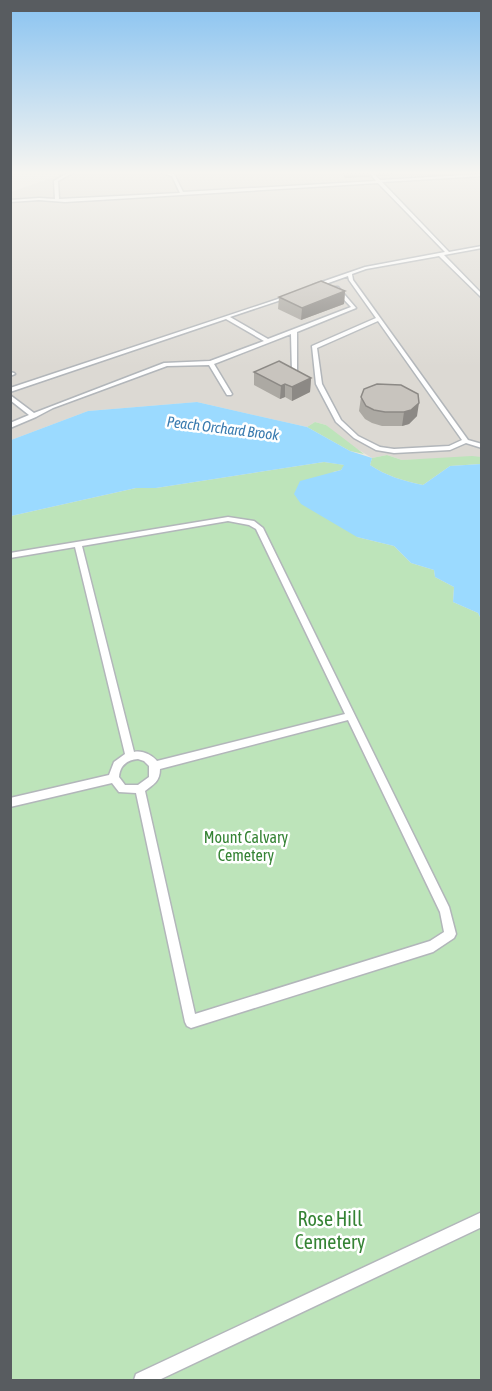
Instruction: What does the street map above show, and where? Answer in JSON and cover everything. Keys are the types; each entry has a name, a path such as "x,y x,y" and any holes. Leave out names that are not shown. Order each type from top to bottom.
{"lane":[{"path":"432,237 448,253"},
{"path":"309,288 365,267 482,247"},
{"path":"440,254 482,297"},
{"path":"350,273 351,280 466,441 482,446"},
{"path":"10,426 166,364 211,363 354,308 330,281"},
{"path":"10,390 299,292"},
{"path":"225,317 268,341"},
{"path":"379,319 314,347 319,384 338,421 378,450 450,448 466,441"},
{"path":"294,332 295,373"},
{"path":"211,363 229,394"},
{"path":"10,397 34,416"},
{"path":"10,556 228,519 251,523 259,528 445,911 450,934 433,946 191,1022 140,789"},
{"path":"78,545 130,756"},
{"path":"155,766 351,716"},
{"path":"114,778 117,765 130,756 146,756 155,766"},
{"path":"114,778 123,789 140,789 153,780 155,766"},
{"path":"10,803 114,778"},
{"path":"144,1380 482,1219"}],"shaded area":[{"path":"11,237 481,237 481,457 402,460 387,455 372,458 344,441 326,425 315,422 307,427 197,402 88,411 11,440"}],"green space":[{"path":"315,422 326,425 364,454 350,451 307,427"},
{"path":"387,455 402,460 472,456 481,457 481,464 450,466 423,485 395,478 370,465 372,458"},
{"name":"Mount Calvary Cemetery","path":"324,462 345,465 341,470 333,472 357,537 394,546 411,563 434,570 435,577 454,587 453,602 478,613 481,619 481,1380 11,1380 11,516 136,488 156,488"}],"water":[{"name":"Peach Orchard Brook","path":"197,402 307,427 350,451 372,458 370,465 382,472 423,485 450,466 481,464 481,619 478,613 453,602 454,587 435,577 434,570 411,563 394,546 357,537 301,504 294,494 300,481 341,470 344,465 324,462 156,488 136,488 11,516 11,440 88,411"}],"building":[{"path":"321,281 345,291 302,308 279,297"},
{"path":"279,361 311,378 292,387 285,384 281,386 254,372"},
{"path":"377,384 401,385 418,394 419,403 411,410 404,412 374,410 366,406 361,397 364,389"}],"park label":[{"name":"Rose Hill Cemetery","path":"330,1230"}]}
